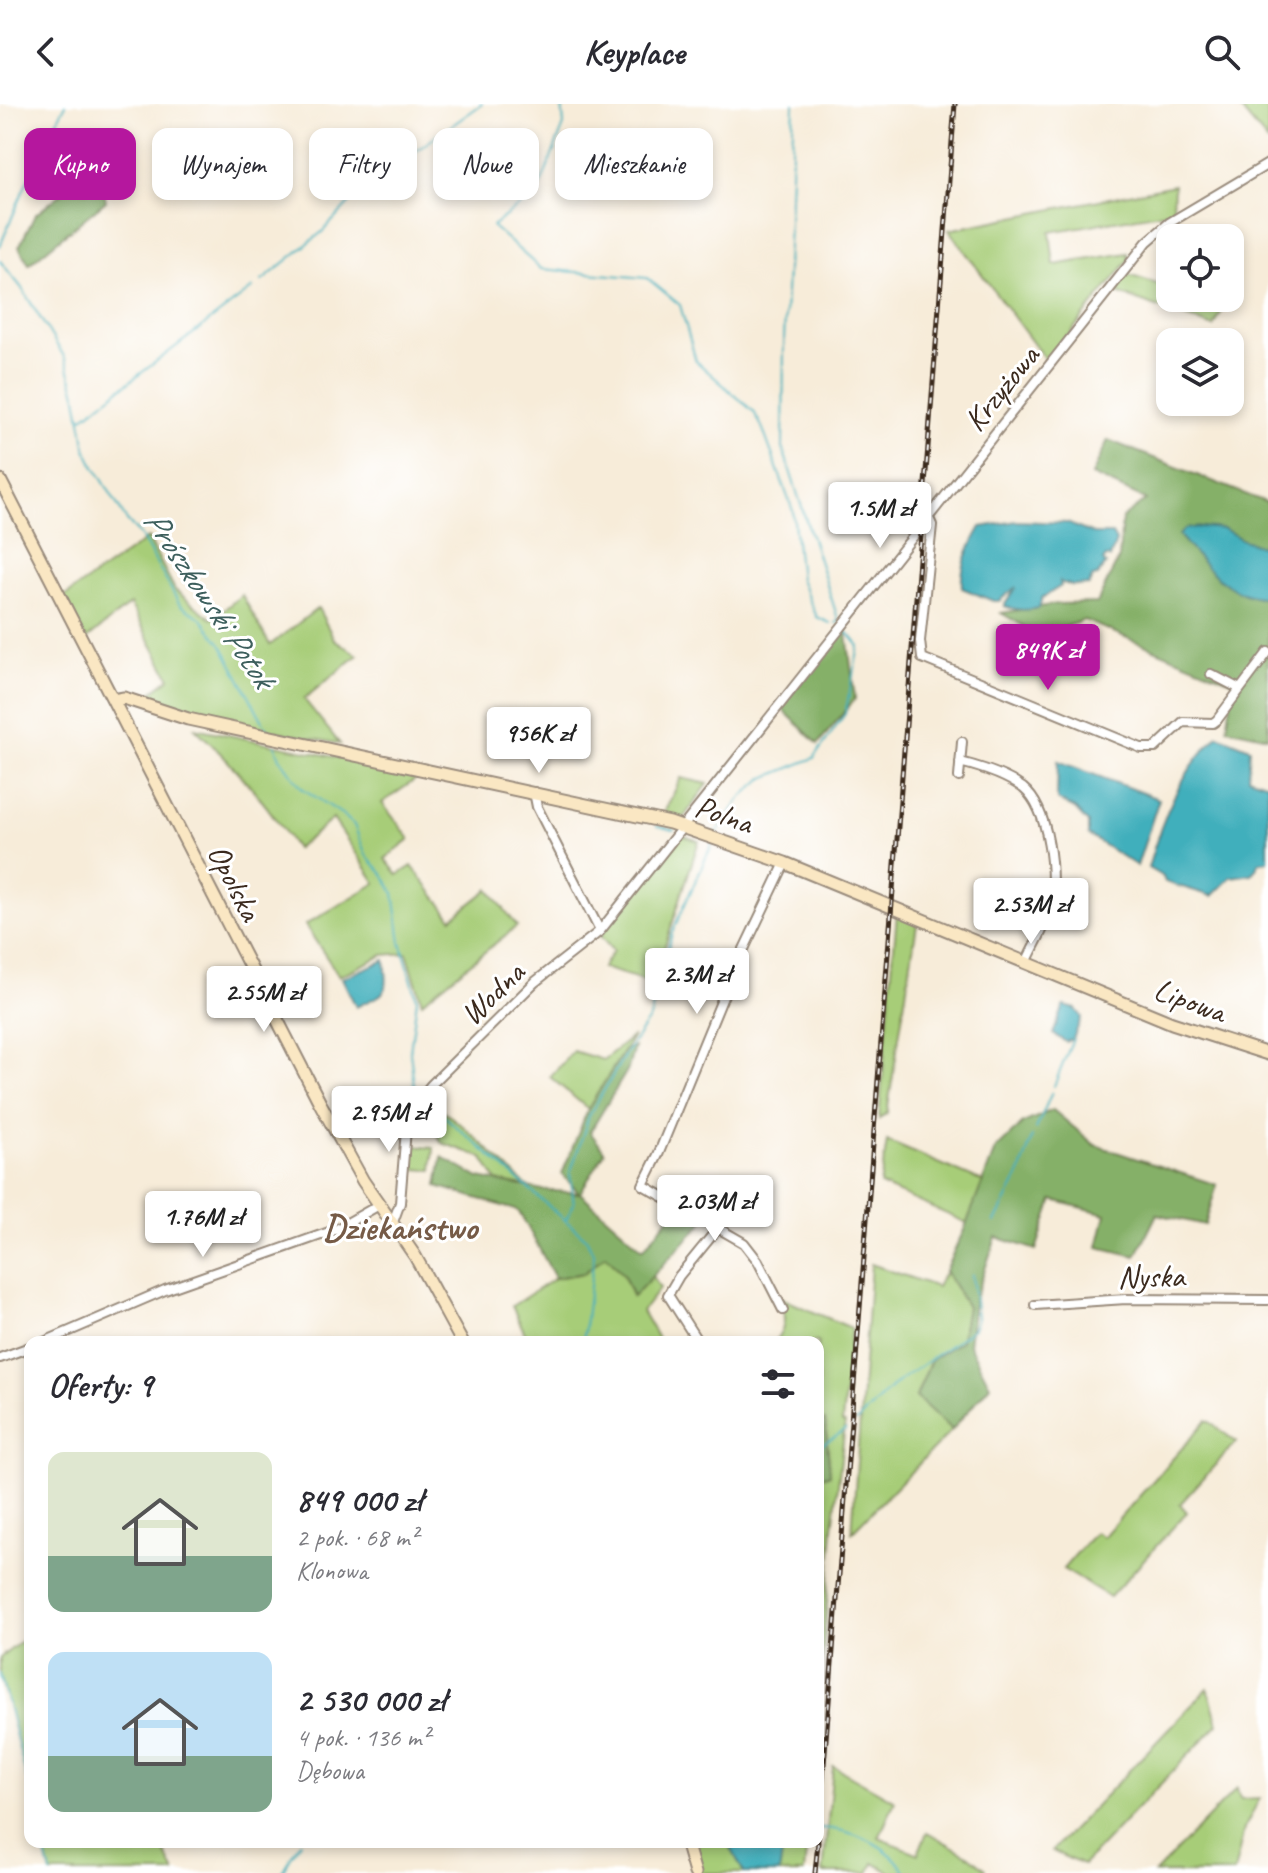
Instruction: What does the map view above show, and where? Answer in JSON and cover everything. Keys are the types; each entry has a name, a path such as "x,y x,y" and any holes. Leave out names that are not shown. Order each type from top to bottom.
{"street":[{"name":"Krzyżowa","path":"683,827 1147,242 1169,223 1268,164"},
{"name":"Opolska","path":"0,480 310,1084 459,1336"},
{"path":"928,516 932,525 920,641 922,658 1149,749 1162,743 1183,722 1213,723 1268,652"},
{"path":"1211,674 1240,689"},
{"name":"Polna","path":"113,700 124,698 173,715 683,827 785,863 734,970 643,1185 719,1227 750,1250 783,1310"},
{"path":"959,777 962,742"},
{"path":"960,762 1026,790 1048,836 1051,847 1050,904 1026,963"},
{"path":"534,792 537,807 600,931"},
{"name":"Wodna","path":"393,1222 400,1203 406,1129 425,1091 535,982 600,931 683,827"},
{"name":"Lipowa","path":"785,863 1172,1023 1268,1054"},
{"path":"58,1336 165,1290 335,1230 379,1205"},
{"path":"694,1336 668,1295 679,1276 719,1227"},
{"name":"Nyska","path":"1035,1305 1126,1299 1268,1300"},
{"path":"0,1358 24,1349"},
{"path":"688,1848 694,1868"}],"green space":[{"path":"1236,104 1268,104 1268,142"},
{"path":"1174,185 1173,211 1050,232 1054,265 1128,253 1129,260 1047,362 949,230"},
{"path":"54,200 106,201 29,264 19,247 35,215"},
{"path":"1125,274 1156,284 1156,307 1111,291"},
{"path":"1171,312 1222,312 1214,327"},
{"path":"1108,440 1268,503 1268,737 1227,728 1234,682 1084,620 1041,636 1001,613 1057,604 1097,603 1119,558 1122,518 1146,500 1092,475"},
{"path":"148,538 175,590 212,619 242,595 270,645 318,608 334,639 358,655 304,699 340,744 169,710 144,698 170,678 130,604 86,640 64,597"},
{"path":"846,626 855,699 818,744 780,707"},
{"path":"195,728 422,775 382,803 410,839 385,859 398,875 412,866 452,918 489,889 517,926 422,1002 407,953 383,955 339,976 305,925 376,883 333,819 296,849 250,786"},
{"path":"681,778 708,784 681,821 662,817"},
{"path":"681,835 699,841 653,983 602,968 613,951 600,936"},
{"path":"897,913 917,924 887,1113 879,1119"},
{"path":"633,1036 588,1109 550,1077 573,1051 603,1060"},
{"path":"634,1047 628,1069 590,1132 605,1152 580,1193 643,1249 677,1208 704,1221 633,1297 623,1274 606,1255 584,1273 555,1278 519,1211 437,1186 442,1157 479,1178 579,1193 562,1174 588,1109 625,1049"},
{"path":"426,1098 463,1126 528,1187 497,1181 482,1157 442,1143 421,1106"},
{"path":"1053,1110 1095,1145 1217,1185 1205,1225 1157,1214 1136,1256 1098,1247 1106,1214 1053,1200 1036,1250 996,1237 974,1301 969,1345 990,1385 952,1430 916,1397 931,1360 961,1341 967,1307 945,1271 995,1150 1023,1123"},
{"path":"887,1141 983,1182 967,1223 880,1185"},
{"path":"414,1146 434,1148 432,1170 412,1169"},
{"path":"606,1254 623,1274 632,1296 652,1276 660,1288 642,1311 657,1336 526,1336 512,1306 555,1278 584,1273"},
{"path":"871,1264 937,1287 945,1271 967,1307 961,1341 931,1360 916,1397 952,1430 852,1532"},
{"path":"781,1298 851,1328 824,1638 824,1476 830,1474 824,1421 824,1336 778,1336 784,1322"},
{"path":"1207,1420 1236,1442 1180,1504 1187,1512 1110,1597 1063,1569 1095,1532 1103,1537"},
{"path":"824,1421 830,1474 824,1476"},
{"path":"24,1639 24,1768 0,1674 0,1658"},
{"path":"1208,1688 1218,1724 1083,1865 1052,1851"},
{"path":"833,1766 895,1801 879,1838 918,1854 927,1832 971,1857 986,1869 984,1873 891,1873 874,1863 869,1873 823,1873"},
{"path":"1237,1788 1240,1799 1260,1798 1244,1829 1234,1873 1155,1873"},
{"path":"45,1848 163,1848 175,1873 51,1873"},
{"path":"693,1848 806,1848 804,1873 700,1873"}],"water":[{"path":"1017,521 1067,523 1093,534 1112,534 1116,541 1110,558 1106,557 1103,561 1106,564 1097,576 1092,577 1089,585 1073,586 1060,582 1061,586 1042,598 1039,608 1022,610 1004,606 1016,587 999,601 962,588 964,564 981,527"},
{"path":"1185,529 1224,529 1243,540 1268,548 1268,597 1254,596 1229,586 1207,567 1179,535"},
{"path":"1218,735 1250,748 1248,777 1268,784 1268,861 1260,862 1252,874 1231,877 1212,896 1165,882 1163,877 1148,868 1174,797 1193,764"},
{"path":"1058,761 1159,799 1137,866 1088,835 1088,823 1075,809 1057,800"},
{"path":"385,960 387,981 384,991 356,1007 342,978"},
{"path":"1064,1006 1076,1009 1082,1017 1073,1039 1066,1042 1053,1034"},
{"path":"731,1848 783,1848 779,1873 744,1873"}],"waterway":[{"path":"0,246 37,158 66,104"},
{"path":"262,281 322,232 365,187 482,104"},
{"path":"562,104 564,125 538,192 492,226 541,269 647,278 680,305 696,361 754,412 762,427 793,511 800,580 817,617 830,623"},
{"path":"794,104 784,340 783,449 839,622 836,623"},
{"name":"Prószkowski Potok","path":"0,261 21,287 65,358 77,397 86,449 93,464 127,521 141,536 180,605 201,618 222,645 268,731"},
{"path":"82,418 253,288"},
{"path":"717,833 740,799 762,779 814,758 845,714 859,646 845,629"},
{"name":"Prószkowski Potok","path":"275,744 280,758 302,788 354,825 366,855 383,874 394,893 401,942 417,999 410,1052 414,1085 419,1093"},
{"path":"657,826 674,830"},
{"path":"566,1219 574,1204 570,1174 589,1116 650,1018 672,933 712,844"},
{"path":"1054,1086 1073,1039"},
{"path":"1036,1129 1052,1092"},
{"name":"Prószkowski Potok","path":"423,1098 586,1238 594,1255 584,1336"},
{"path":"995,1222 1021,1171 1032,1137"},
{"path":"856,1422 895,1384 973,1329 977,1318 972,1275"},
{"path":"824,1443 846,1430"},
{"path":"0,1674 24,1768"},
{"name":"Prószkowski Potok","path":"824,1828 856,1835 880,1846 906,1873"},
{"path":"45,1848 51,1873"},
{"path":"281,1873 296,1848"}],"railway":[{"path":"824,1764 955,104"},
{"path":"815,1873 817,1848"}],"district":[{"name":"Dziekaństwo","path":"400,1226"}]}
